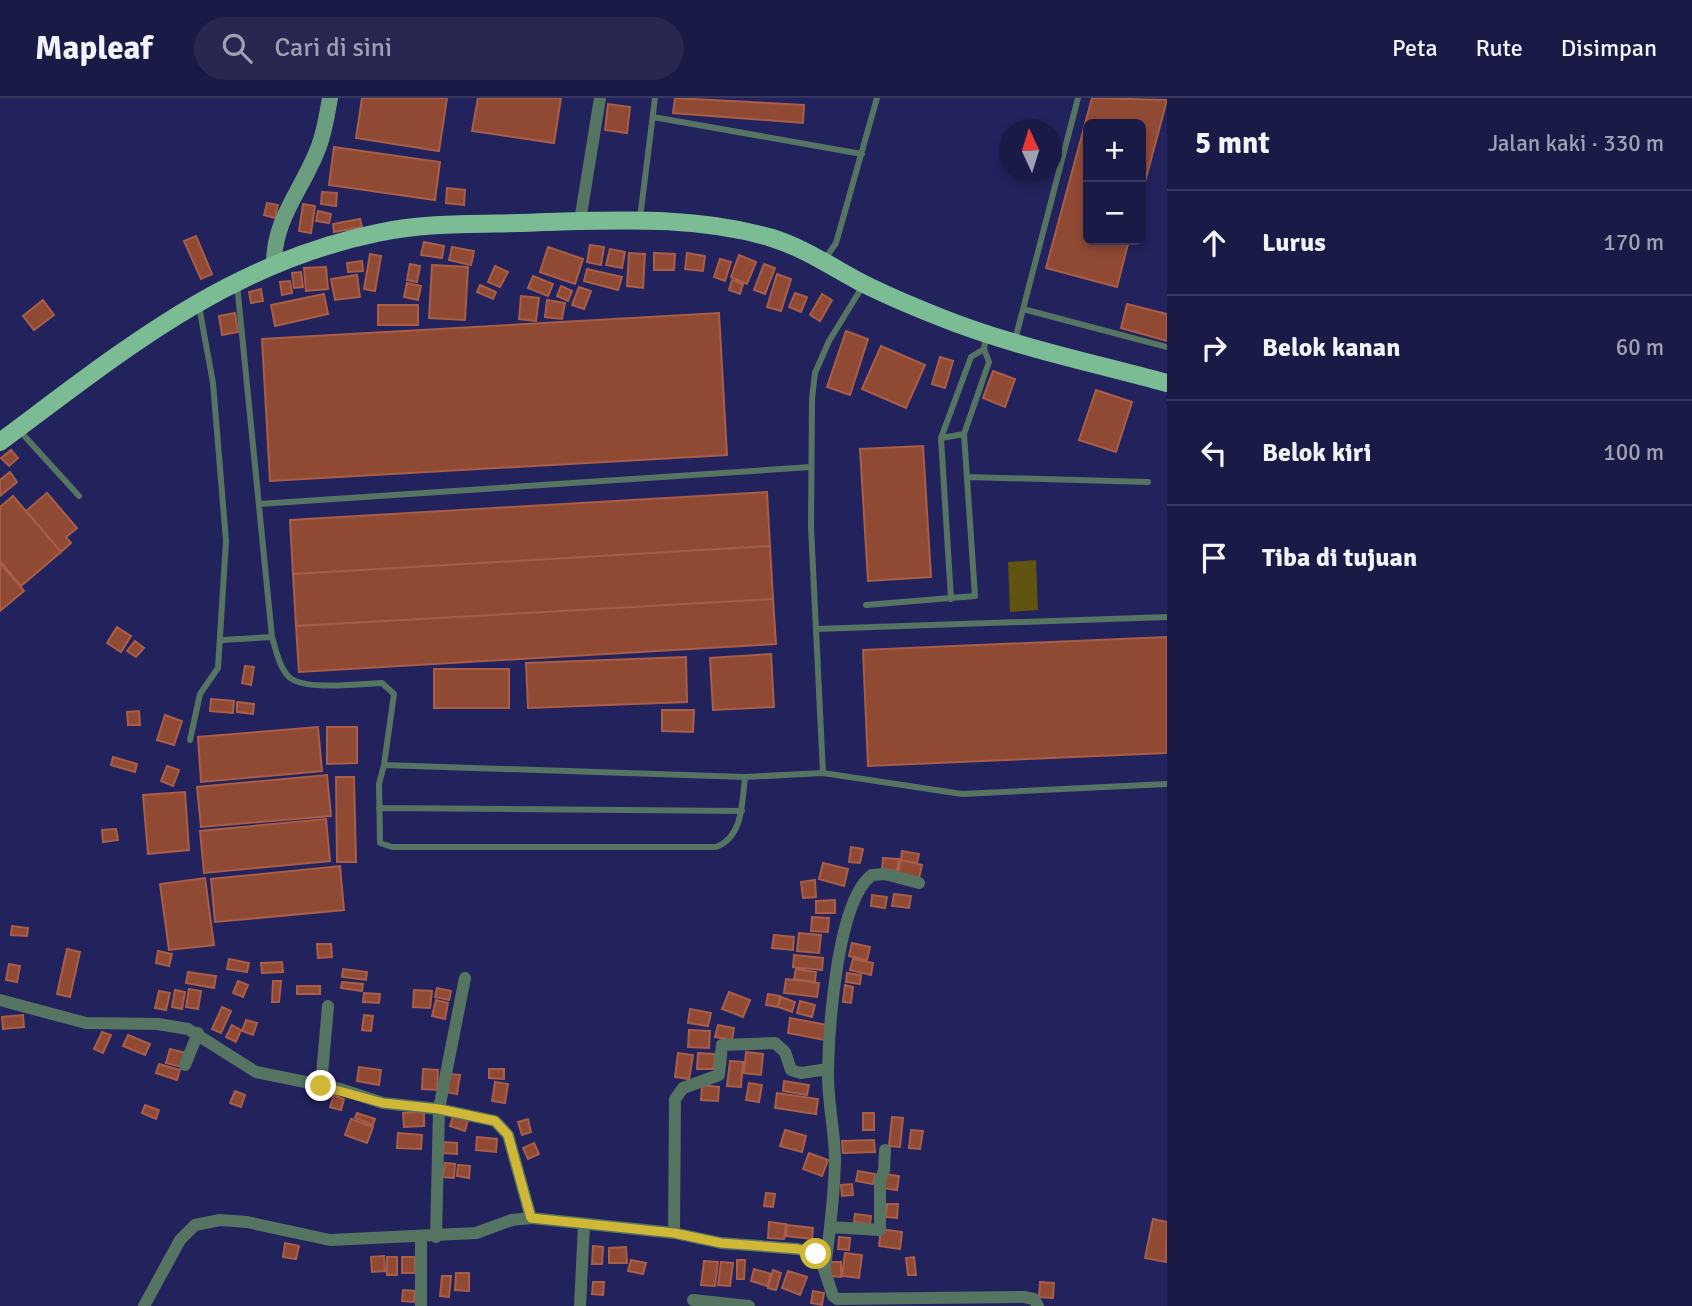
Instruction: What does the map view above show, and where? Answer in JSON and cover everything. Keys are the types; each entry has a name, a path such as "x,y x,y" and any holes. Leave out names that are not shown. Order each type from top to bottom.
{"main road":[{"path":"0,442 160,324 198,300 274,265 336,243 409,228 640,220 732,228 774,238 985,342 1014,342 1167,383"}],"street":[{"path":"274,265 276,234 319,146 330,98"},
{"path":"580,221 600,98"},
{"path":"919,883 878,874 867,879 855,896 840,946 828,1069 835,1156 834,1207 825,1267 832,1301 1024,1297 1034,1299 1038,1306"},
{"path":"436,1237 439,1109 465,978"},
{"path":"0,1000 86,1023 171,1025 198,1033 256,1072 383,1103 487,1118 501,1125 508,1135 531,1218"},
{"path":"321,1086 328,1006"},
{"path":"185,1065 198,1033"},
{"path":"674,1233 675,1099 683,1088 719,1075 722,1068 722,1045 775,1044 785,1052 790,1070 801,1073 828,1069"},
{"path":"830,1227 880,1230 880,1181 884,1170 885,1150"},
{"path":"144,1306 180,1240 195,1225 220,1220 247,1222 330,1240 476,1233 512,1220 531,1218 674,1233 721,1243 798,1249 816,1254 825,1267"},
{"path":"580,1306 584,1224"},
{"path":"421,1237 421,1306"},
{"path":"693,1300 749,1306"}],"lane":[{"path":"640,220 655,98"},
{"path":"824,261 836,243 877,98"},
{"path":"1014,342 1078,98"},
{"path":"653,117 862,153"},
{"path":"236,282 272,637 278,659 289,678 304,685 382,683 394,694 379,784 380,842 392,847 716,847 728,842 742,811 745,777"},
{"path":"823,773 811,467 815,373 829,341 864,284"},
{"path":"191,740 200,694 218,667 222,640 226,513 213,383 198,300"},
{"path":"1023,309 1167,347"},
{"path":"866,605 972,598 977,589 964,434 989,362 985,342"},
{"path":"951,599 941,438 971,357 985,342"},
{"path":"18,429 79,496"},
{"path":"941,438 964,434"},
{"path":"259,504 811,467"},
{"path":"968,477 1148,482"},
{"path":"816,629 1167,617"},
{"path":"222,640 272,637"},
{"path":"384,765 745,777 823,773 962,794 1167,784"},
{"path":"379,808 742,811"}],"shaded area":[{"path":"1036,560 1038,610 1010,612 1008,562"}],"building":[{"path":"362,98 447,98 439,151 356,138"},
{"path":"478,98 561,98 554,143 472,131"},
{"path":"675,98 804,105 803,123 673,113"},
{"path":"1092,98 1167,100 1146,178 1146,119 1086,119"},
{"path":"608,104 630,107 627,133 605,130"},
{"path":"1083,131 1083,245 1128,245 1117,287 1046,268"},
{"path":"334,147 440,162 435,200 329,185"},
{"path":"447,188 465,190 464,205 446,203"},
{"path":"322,192 337,193 336,206 321,204"},
{"path":"267,203 278,205 275,218 264,215"},
{"path":"303,204 315,206 311,233 299,231"},
{"path":"318,211 331,214 329,223 316,221"},
{"path":"360,219 362,227 334,232 333,224"},
{"path":"196,236 212,274 201,279 184,241"},
{"path":"424,242 444,246 442,258 421,255"},
{"path":"590,245 604,247 601,265 587,262"},
{"path":"452,247 474,251 471,265 449,260"},
{"path":"548,247 583,259 575,284 540,272"},
{"path":"610,249 625,252 622,268 606,265"},
{"path":"629,253 645,254 643,288 627,286"},
{"path":"654,253 675,254 674,270 654,270"},
{"path":"687,253 705,256 703,271 685,269"},
{"path":"370,254 381,256 375,291 364,289"},
{"path":"739,255 756,262 747,284 731,277"},
{"path":"720,259 731,262 725,281 714,277"},
{"path":"362,261 363,271 348,272 347,263"},
{"path":"410,264 420,266 417,282 407,280"},
{"path":"764,264 775,268 765,294 754,290"},
{"path":"432,265 468,267 465,320 429,318"},
{"path":"495,266 508,272 500,287 488,282"},
{"path":"326,267 328,289 306,291 304,268"},
{"path":"587,269 622,277 618,290 584,281"},
{"path":"301,272 303,287 294,288 292,273"},
{"path":"777,274 791,279 781,311 767,307"},
{"path":"357,275 360,297 335,300 331,279"},
{"path":"533,276 553,284 548,296 528,288"},
{"path":"732,280 743,284 740,294 729,290"},
{"path":"290,281 292,293 282,295 280,282"},
{"path":"407,283 421,286 418,300 404,297"},
{"path":"480,285 496,292 493,299 477,292"},
{"path":"561,286 572,291 568,301 557,296"},
{"path":"579,287 591,291 584,309 572,305"},
{"path":"261,289 263,301 251,303 249,292"},
{"path":"795,293 807,297 801,312 789,307"},
{"path":"324,294 328,314 275,326 271,305"},
{"path":"822,294 832,300 820,321 810,315"},
{"path":"521,296 539,298 536,321 519,319"},
{"path":"43,300 54,315 34,330 23,316"},
{"path":"547,300 565,303 562,319 545,317"},
{"path":"1127,304 1167,314 1167,341 1121,328"},
{"path":"378,305 418,305 418,325 378,325"},
{"path":"235,313 238,332 222,335 219,316"},
{"path":"719,313 727,455 270,481 262,339"},
{"path":"846,331 868,339 850,395 827,387"},
{"path":"881,346 925,365 906,408 862,389"},
{"path":"940,357 953,361 945,388 932,384"},
{"path":"993,371 1015,379 1005,407 983,398"},
{"path":"1096,390 1132,402 1116,452 1079,440"},
{"path":"923,446 931,577 868,581 860,449"},
{"path":"11,450 18,458 9,466 1,458"},
{"path":"10,472 17,482 0,496 0,480"},
{"path":"767,492 770,546 293,574 290,520"},
{"path":"47,493 77,528 66,537 71,543 61,552 26,511"},
{"path":"13,496 61,552 21,586 0,561 0,507"},
{"path":"770,546 773,599 296,626 293,574"},
{"path":"0,563 24,591 0,611"},
{"path":"773,599 776,644 299,672 296,626"},
{"path":"117,627 131,636 121,652 107,643"},
{"path":"1167,637 1167,753 868,766 863,650"},
{"path":"135,641 144,648 136,657 127,651"},
{"path":"771,654 774,707 713,710 710,658"},
{"path":"686,657 687,702 528,708 526,663"},
{"path":"245,666 254,667 251,685 242,683"},
{"path":"434,669 509,669 509,708 434,708"},
{"path":"211,699 234,701 233,713 210,711"},
{"path":"237,702 254,704 253,714 237,712"},
{"path":"662,710 694,710 693,732 662,731"},
{"path":"139,711 140,725 128,725 127,712"},
{"path":"165,715 182,721 174,745 157,740"},
{"path":"318,727 322,771 201,782 198,737"},
{"path":"327,727 357,727 357,763 327,764"},
{"path":"113,757 137,764 135,772 111,765"},
{"path":"167,766 179,770 173,786 161,781"},
{"path":"327,775 331,816 201,827 197,787"},
{"path":"336,777 354,777 356,862 337,862"},
{"path":"185,792 189,850 148,854 143,795"},
{"path":"326,819 330,861 204,873 200,831"},
{"path":"116,829 118,840 103,842 102,830"},
{"path":"851,847 863,849 860,863 849,862"},
{"path":"902,851 919,854 917,863 901,860"},
{"path":"883,858 899,859 897,871 882,869"},
{"path":"901,860 922,865 919,878 898,873"},
{"path":"823,863 848,869 844,886 819,879"},
{"path":"340,866 344,910 215,922 211,879"},
{"path":"205,878 214,945 169,950 160,884"},
{"path":"815,880 816,897 803,898 801,882"},
{"path":"894,894 911,896 909,908 892,906"},
{"path":"872,895 887,897 885,908 871,906"},
{"path":"835,900 835,913 816,913 816,901"},
{"path":"812,917 829,918 828,932 811,931"},
{"path":"12,926 28,928 27,936 11,935"},
{"path":"799,933 821,935 819,953 797,951"},
{"path":"774,935 794,937 793,950 772,948"},
{"path":"852,943 870,947 867,960 849,956"},
{"path":"317,944 331,944 332,957 318,958"},
{"path":"67,949 80,952 70,997 57,994"},
{"path":"158,951 172,954 169,966 156,963"},
{"path":"794,955 823,958 822,970 793,967"},
{"path":"229,959 249,963 247,972 227,969"},
{"path":"853,959 873,963 871,975 850,970"},
{"path":"282,962 283,972 262,973 261,963"},
{"path":"9,964 20,966 17,982 6,980"},
{"path":"343,969 367,972 366,980 342,977"},
{"path":"796,969 816,972 815,982 794,979"},
{"path":"188,972 216,976 214,988 186,983"},
{"path":"847,973 861,975 860,984 846,982"},
{"path":"786,979 819,983 817,997 784,993"},
{"path":"238,981 248,985 243,997 233,993"},
{"path":"273,981 281,981 279,1002 272,1002"},
{"path":"342,982 363,984 362,991 341,988"},
{"path":"845,985 853,987 851,1003 843,1002"},
{"path":"297,986 320,986 320,994 297,994"},
{"path":"437,988 451,991 449,1000 435,997"},
{"path":"189,989 201,991 198,1009 186,1007"},
{"path":"175,990 185,992 182,1009 172,1007"},
{"path":"414,990 432,991 430,1008 413,1007"},
{"path":"159,991 170,993 166,1010 155,1008"},
{"path":"729,992 750,1000 743,1017 722,1009"},
{"path":"364,993 380,994 379,1003 363,1002"},
{"path":"768,994 780,996 778,1007 766,1005"},
{"path":"781,997 795,1002 792,1012 778,1007"},
{"path":"436,1000 448,1003 445,1019 432,1016"},
{"path":"800,1001 815,1005 812,1017 797,1013"},
{"path":"222,1007 231,1011 221,1033 212,1029"},
{"path":"690,1009 711,1013 708,1026 688,1023"},
{"path":"23,1015 24,1027 3,1029 2,1017"},
{"path":"364,1015 373,1016 371,1031 362,1030"},
{"path":"790,1018 827,1025 825,1040 788,1033"},
{"path":"246,1020 257,1023 253,1035 242,1031"},
{"path":"232,1025 241,1030 236,1042 226,1037"},
{"path":"718,1025 734,1028 732,1040 715,1037"},
{"path":"689,1030 710,1031 709,1048 688,1047"},
{"path":"102,1032 111,1035 103,1053 94,1049"},
{"path":"128,1035 150,1044 145,1055 123,1046"},
{"path":"170,1049 186,1053 182,1067 166,1063"},
{"path":"746,1052 763,1054 761,1075 744,1073"},
{"path":"678,1053 693,1055 689,1079 675,1077"},
{"path":"698,1053 715,1054 714,1069 697,1069"},
{"path":"730,1061 743,1062 741,1087 727,1086"},
{"path":"159,1064 180,1070 177,1080 156,1073"},
{"path":"359,1067 381,1070 379,1085 357,1081"},
{"path":"423,1069 438,1070 437,1090 422,1089"},
{"path":"489,1069 504,1069 504,1079 489,1078"},
{"path":"448,1074 460,1075 457,1094 446,1092"},
{"path":"784,1081 809,1085 807,1095 783,1091"},
{"path":"495,1082 508,1084 505,1103 492,1101"},
{"path":"749,1083 762,1085 759,1102 746,1100"},
{"path":"702,1085 719,1087 718,1101 701,1100"},
{"path":"235,1091 245,1095 241,1107 230,1103"},
{"path":"777,1093 818,1099 816,1114 775,1108"},
{"path":"334,1095 344,1099 341,1110 330,1107"},
{"path":"145,1105 159,1110 156,1119 142,1113"},
{"path":"424,1112 424,1126 404,1127 403,1113"},
{"path":"357,1113 375,1119 373,1125 355,1118"},
{"path":"863,1113 874,1113 874,1130 863,1130"},
{"path":"453,1116 468,1120 465,1131 450,1126"},
{"path":"892,1117 903,1118 900,1147 889,1146"},
{"path":"351,1119 373,1127 367,1143 345,1135"},
{"path":"528,1119 531,1132 522,1135 518,1122"},
{"path":"785,1130 806,1136 802,1152 780,1146"},
{"path":"911,1130 923,1131 920,1149 909,1148"},
{"path":"398,1133 422,1135 421,1149 397,1148"},
{"path":"477,1137 497,1139 496,1152 476,1150"},
{"path":"874,1140 875,1152 843,1153 842,1141"},
{"path":"444,1142 457,1143 457,1154 443,1153"},
{"path":"534,1143 539,1154 528,1159 523,1148"},
{"path":"809,1153 828,1160 822,1176 803,1169"},
{"path":"445,1163 455,1164 454,1178 443,1177"},
{"path":"458,1165 470,1166 469,1178 457,1176"},
{"path":"858,1171 875,1174 873,1184 856,1181"},
{"path":"885,1174 899,1176 897,1190 883,1188"},
{"path":"852,1184 853,1195 842,1196 841,1185"},
{"path":"766,1193 775,1194 773,1207 764,1206"},
{"path":"887,1204 898,1204 897,1218 886,1217"},
{"path":"855,1214 871,1216 870,1224 854,1222"},
{"path":"1153,1219 1167,1222 1166,1262 1145,1258"},
{"path":"769,1222 786,1224 784,1239 768,1238"},
{"path":"787,1225 813,1228 812,1239 786,1236"},
{"path":"881,1229 902,1232 900,1249 879,1246"},
{"path":"839,1237 850,1238 849,1250 838,1249"},
{"path":"285,1243 299,1246 296,1259 283,1257"},
{"path":"593,1246 603,1247 602,1264 592,1264"},
{"path":"626,1247 627,1263 609,1263 609,1248"},
{"path":"845,1253 862,1255 859,1278 842,1276"},
{"path":"384,1256 385,1271 372,1272 371,1257"},
{"path":"387,1257 397,1257 397,1275 387,1275"},
{"path":"402,1257 415,1257 415,1273 402,1273"},
{"path":"914,1257 916,1275 908,1275 906,1258"},
{"path":"631,1260 646,1263 643,1274 628,1271"},
{"path":"737,1260 745,1260 744,1279 737,1279"},
{"path":"704,1261 718,1262 715,1286 701,1285"},
{"path":"721,1262 733,1263 730,1286 718,1285"},
{"path":"830,1262 841,1262 841,1277 829,1276"},
{"path":"754,1269 771,1274 767,1286 751,1281"},
{"path":"773,1270 781,1273 776,1290 768,1288"},
{"path":"788,1271 807,1277 800,1295 782,1288"},
{"path":"456,1273 469,1273 469,1291 455,1290"},
{"path":"442,1276 451,1276 449,1297 440,1296"},
{"path":"593,1282 604,1282 603,1295 592,1294"},
{"path":"1040,1282 1054,1283 1053,1298 1039,1297"},
{"path":"403,1290 415,1291 414,1302 402,1301"},
{"path":"813,1291 824,1293 822,1305 811,1303"}],"route":[{"path":"321,1086 340,1089 372,1101 439,1109 495,1121 508,1135 531,1218 674,1233 721,1243 798,1249 816,1254"}]}
